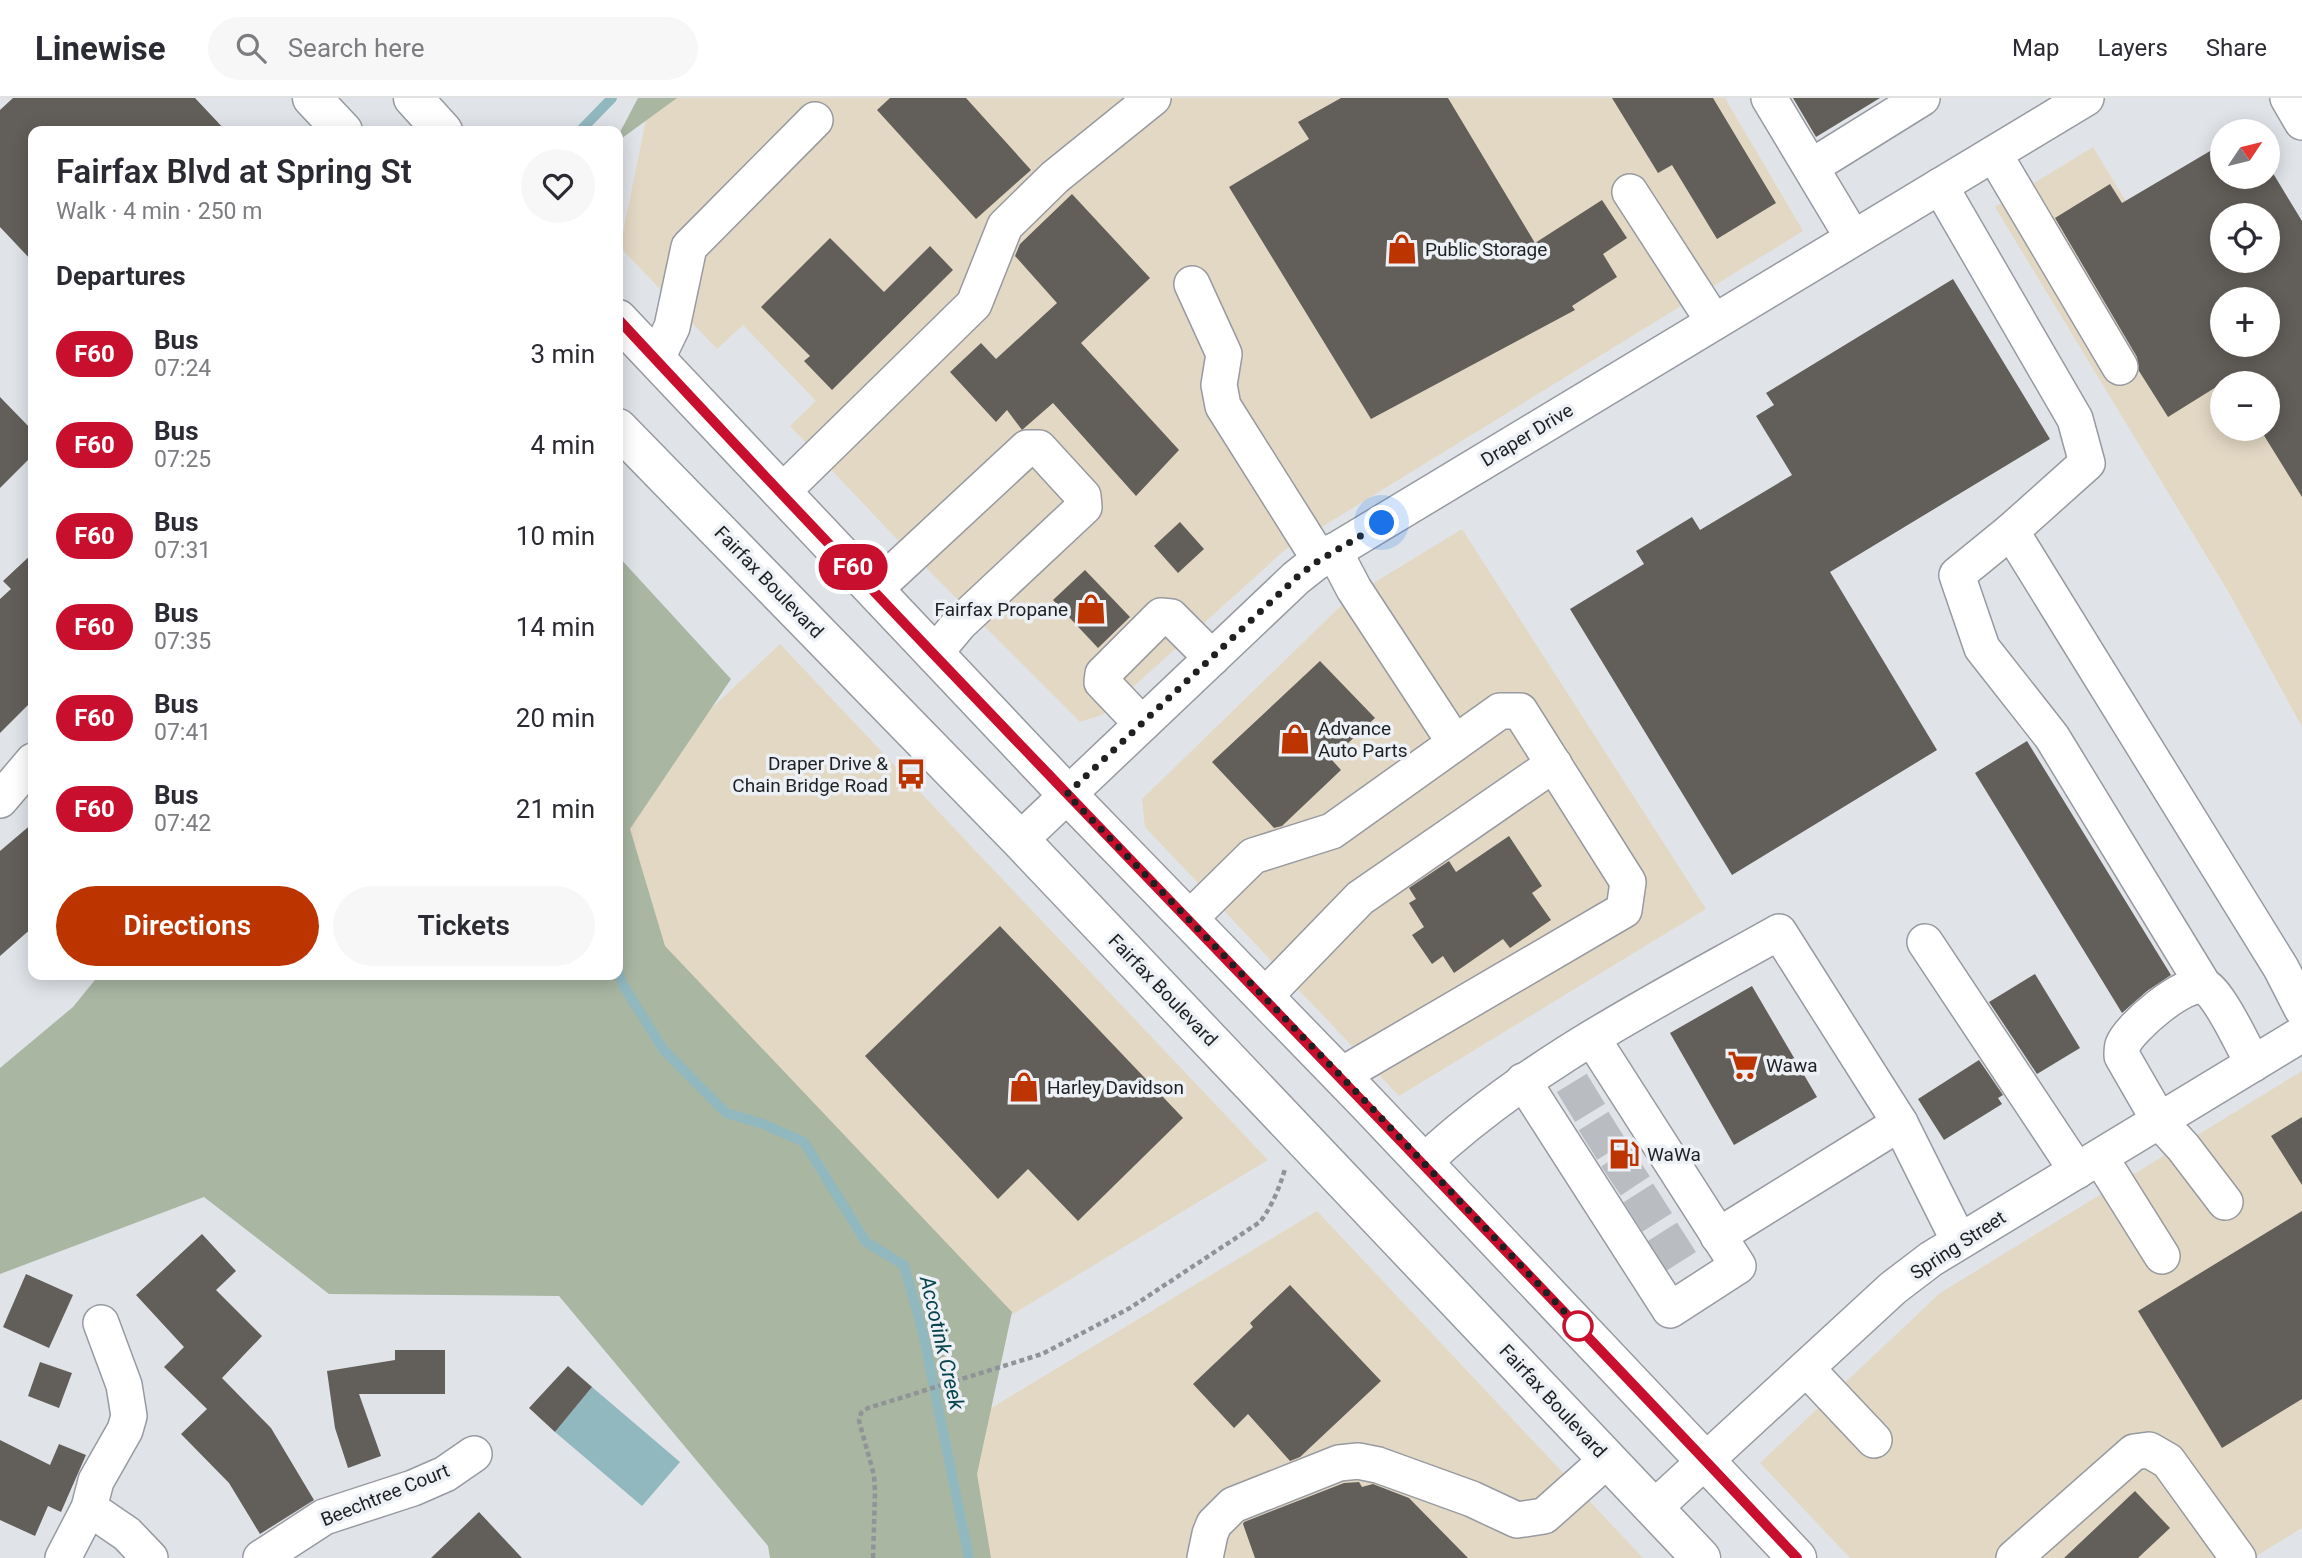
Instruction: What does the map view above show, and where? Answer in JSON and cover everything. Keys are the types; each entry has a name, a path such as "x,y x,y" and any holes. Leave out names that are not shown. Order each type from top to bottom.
{"main road":[{"path":"312,98 338,126"},
{"path":"413,98 438,126"},
{"path":"631,334 1188,920 1276,985 1340,1076 1797,1558"},
{"name":"Fairfax Boulevard","path":"623,433 1020,840 1701,1558"}],"street":[{"path":"782,492 974,304 1005,226 1055,177 1153,98"},
{"path":"1769,98 1853,238"},
{"path":"1811,167 1922,98"},
{"name":"Draper Drive","path":"1020,840 1296,578 1327,556 2086,98"},
{"path":"2288,98 2302,122"},
{"path":"631,334 672,327 689,247 815,120"},
{"path":"1994,154 2120,367"},
{"path":"1940,186 2075,419 2087,463 1957,575 1982,648 2052,737 2204,986 2216,995 2253,1064"},
{"path":"1630,191 1714,322"},
{"path":"1192,284 1224,354 1219,385 1223,406 1327,556 1354,589 1455,743"},
{"path":"874,590 1027,448 1039,448 1083,496 1084,507 959,624 934,654"},
{"path":"2011,531 2281,968 2302,1009"},
{"path":"1142,724 1102,682 1103,674 1161,616 1171,617 1212,658"},
{"path":"1188,920 1253,856 1332,831 1500,711 1520,711 1628,882 1624,909 1340,1076"},
{"path":"1276,985 1360,898 1554,764"},
{"path":"0,800 28,767"},
{"path":"1423,1163 1450,1138 1523,1081 1592,1038 1779,932 1900,1123 1959,1241"},
{"path":"1925,942 2089,1164 2162,1256"},
{"path":"2204,986 2194,986 2174,996 2148,1016 2123,1044 2122,1056 2160,1122 2225,1202"},
{"name":"Spring Street","path":"1654,1508 1894,1288 1959,1241 2302,1034"},
{"path":"1523,1081 1556,1112 1649,1261 1670,1310 1738,1266 1707,1230 1677,1188 1609,1080 1592,1038"},
{"path":"1707,1230 1900,1123"},
{"path":"63,1558 89,1508 96,1481 130,1416 124,1385 101,1323"},
{"path":"1806,1368 1874,1440"},
{"path":"2014,1558 2134,1452 2149,1450 2168,1461 2238,1558"},
{"name":"Beechtree Court","path":"261,1558 324,1517 413,1488 445,1474 474,1454"},
{"path":"1205,1558 1214,1524 1233,1505 1339,1463 1358,1461 1378,1465 1472,1499 1517,1520 1544,1516 1608,1459"},
{"path":"89,1508 127,1534 150,1558"}],"path":[{"path":"873,1558 874,1475 859,1422 861,1413 880,1404 1042,1354 1130,1308 1260,1222 1278,1191 1285,1169"}],"shaded area":[{"path":"667,98 1725,98 1803,231 1286,549 1102,715 1080,722 891,533 790,426 816,401 743,325 717,349 623,250 623,232 647,115"},
{"path":"2093,147 2210,340 2210,357 2220,357 2229,371 2210,371 2210,441 2270,441 2302,493 2302,727 2229,593 1995,207"},
{"path":"1462,529 1706,909 1399,1096 1145,827 1142,799 1349,598"},
{"path":"780,644 1268,1160 955,1349 623,980 623,791"},
{"path":"2302,1071 2302,1528 2253,1558 1850,1558 1760,1463 1940,1293"},
{"path":"1317,1211 1643,1558 980,1558 925,1448"}],"green space":[{"path":"638,98 677,98 623,137 623,126"},
{"path":"623,561 731,679 630,829 665,946 1012,1312 977,1474 991,1558 770,1558 768,1546 559,1296 329,1294 204,1197 0,1274 0,1068 73,1007 95,980 623,980"}],"water":[{"path":"592,1387 680,1462 642,1506 555,1432"}],"building":[{"path":"13,98 195,98 221,126 28,126 28,257 0,227 0,110"},
{"path":"890,98 966,98 1031,170 976,219 877,110"},
{"name":"Public Storage","path":"1341,98 1448,98 1535,243 1602,200 1627,238 1603,254 1617,277 1572,306 1575,310 1371,419 1229,187 1309,139 1298,122"},
{"path":"1612,98 1713,98 1776,203 1717,239 1672,165 1658,173"},
{"path":"1793,98 1880,98 1816,137"},
{"path":"2210,151 2210,189 2280,189 2280,185 2302,221 2302,497 2267,441 2280,441 2280,371 2210,371 2210,391 2168,417 2139,371 2137,357 2055,218 2110,184 2122,203"},
{"path":"1072,194 1150,278 1081,343 1179,450 1136,496 1053,403 1022,430 1007,410 996,422 950,372 981,343 996,359 1057,303 1015,256 1020,244"},
{"path":"830,238 884,292 930,246 953,270 832,390 804,361 810,356 761,307"},
{"path":"1953,279 2050,439 1830,572 1937,750 1732,875 1570,609 1644,564 1636,551 1692,517 1700,530 1792,475 1756,416 1774,405 1766,393"},
{"path":"0,397 28,426 28,460 0,488"},
{"path":"1180,522 1204,549 1178,573 1154,546"},
{"path":"28,558 28,705 0,733 0,599 11,589 3,581"},
{"name":"Fairfax Propane","path":"1085,570 1130,617 1098,648 1053,600"},
{"name":"Advance Auto Parts","path":"1320,661 1375,718 1331,759 1341,770 1282,826 1274,828 1212,762"},
{"path":"2027,741 2171,975 2122,1013 1975,773"},
{"path":"28,827 28,931 0,956 0,851"},
{"path":"1509,836 1542,886 1532,893 1551,920 1510,948 1503,939 1454,973 1443,956 1432,964 1412,935 1424,927 1409,903 1416,899 1409,888 1449,861 1456,872"},
{"name":"Harley Davidson","path":"1000,926 1183,1118 1078,1221 1028,1169 998,1199 865,1056"},
{"path":"2035,974 2080,1048 2037,1074 1989,1002"},
{"name":"Wawa","path":"1752,986 1817,1097 1734,1145 1670,1033"},
{"path":"1979,1060 2003,1095 1998,1098 2002,1104 1944,1140 1918,1099"},
{"path":"2302,1117 2302,1185 2271,1136"},
{"path":"2302,1211 2302,1399 2222,1448 2138,1311"},
{"path":"202,1234 236,1271 216,1290 262,1336 222,1378 271,1428 314,1500 260,1534 229,1483 181,1434 207,1409 164,1367 184,1347 136,1295"},
{"path":"26,1274 73,1295 49,1348 3,1327"},
{"path":"1290,1285 1381,1381 1300,1457 1290,1461 1248,1414 1234,1428 1193,1384 1253,1327 1250,1323"},
{"path":"395,1350 445,1350 445,1394 359,1394 381,1456 348,1468 335,1428 327,1371 395,1360"},
{"path":"40,1362 72,1373 59,1408 28,1396"},
{"path":"568,1366 592,1387 555,1432 529,1408"},
{"path":"0,1440 50,1465 59,1444 86,1455 61,1512 48,1506 35,1536 0,1520"},
{"path":"1359,1482 1362,1487 1373,1484 1409,1498 1468,1558 1255,1558 1244,1522 1344,1483"},
{"path":"2135,1491 2170,1528 2138,1558 2064,1558"},
{"path":"479,1512 522,1558 431,1558"}],"waterway":[{"name":"Accotink Creek","path":"585,126 612,98"},
{"name":"Accotink Creek","path":"621,980 663,1049 726,1113 763,1124 804,1142 866,1242 904,1265 922,1329 969,1558"}],"tunnel":[{"path":"1566,1107 1602,1085"},
{"path":"1588,1145 1625,1122"},
{"path":"1611,1181 1647,1157"},
{"path":"1633,1217 1669,1194"},
{"path":"1657,1256 1693,1233"}],"bus line":[{"name":"F60","path":"623,324 1067,794 1367,1103 1797,1558"}],"place":[{"name":"Public Storage","path":"1402,249"},
{"name":"Fairfax Propane","path":"1091,609"},
{"name":"Advance Auto Parts","path":"1295,739"},
{"name":"Draper Drive & Chain Bridge Road","path":"911,774"},
{"name":"Wawa","path":"1743,1065"},
{"name":"Harley Davidson","path":"1024,1087"},
{"name":"WaWa","path":"1624,1154"}],"route":[{"path":"1382,523 1315,563 1296,578 1067,794 1367,1103 1578,1326"}]}
